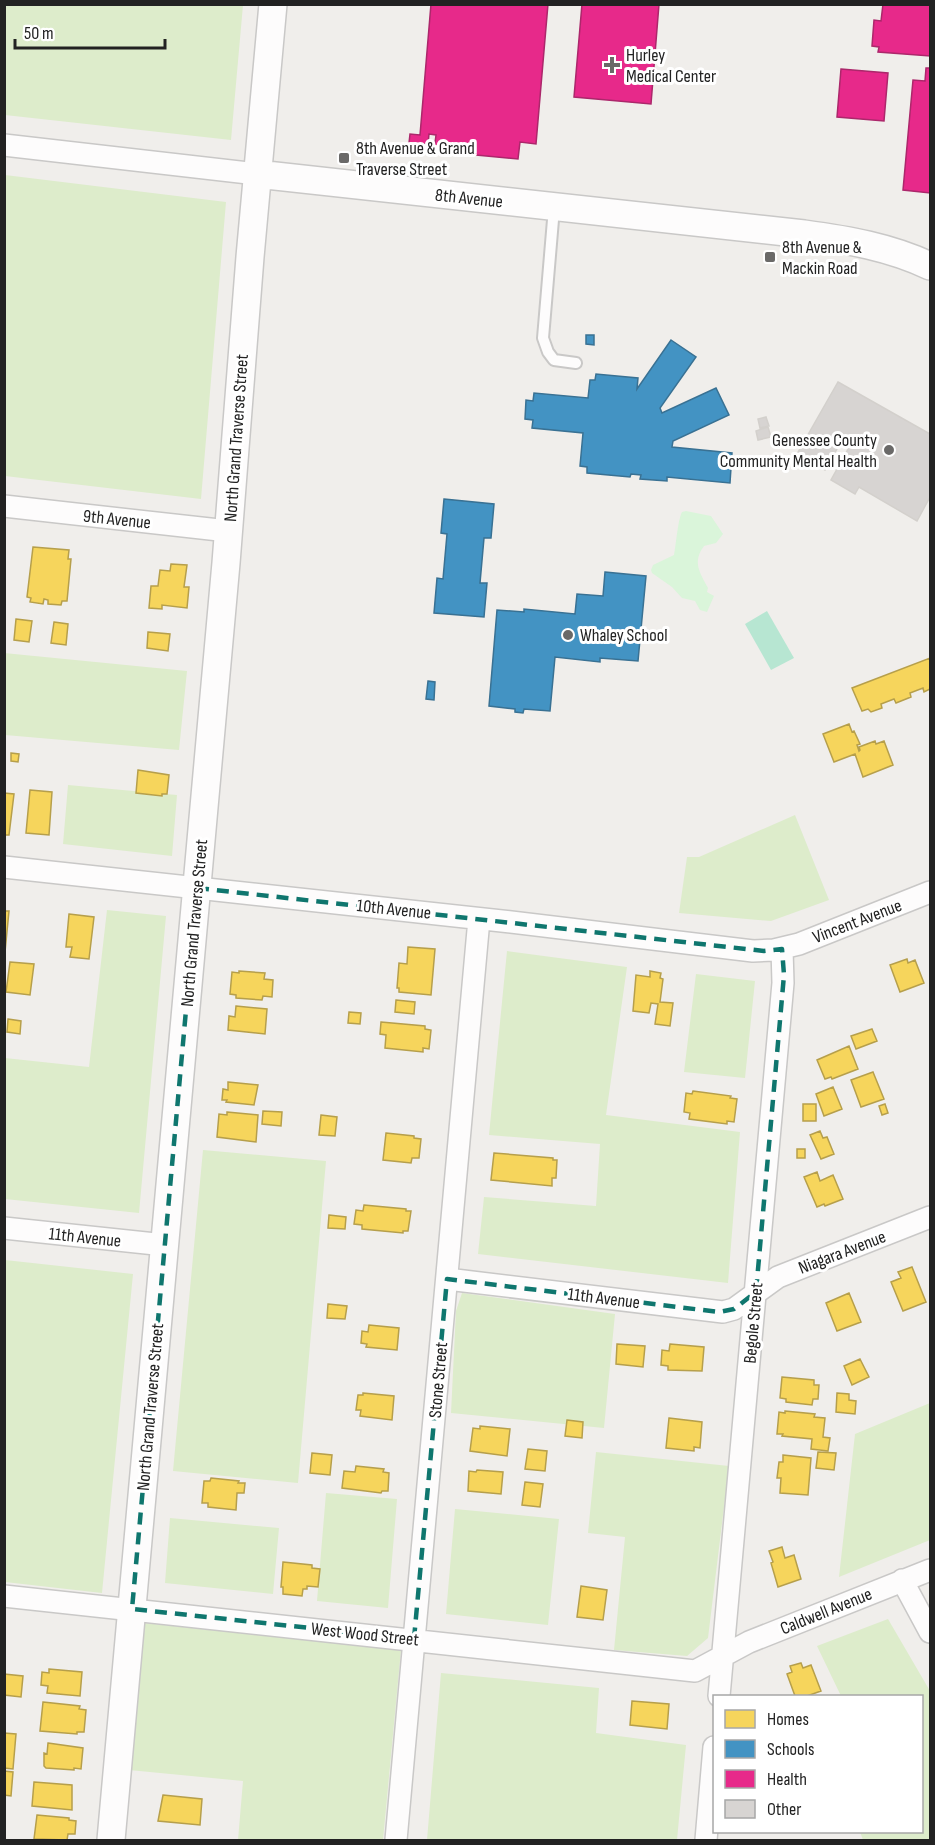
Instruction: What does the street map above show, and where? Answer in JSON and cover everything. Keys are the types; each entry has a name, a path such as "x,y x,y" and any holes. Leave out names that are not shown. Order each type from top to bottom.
{"street":[{"name":"North Grand Traverse Street","path":"111,1840 197,888 273,4"},
{"name":"8th Avenue","path":"4,145 837,238 894,251 930,266"},
{"name":"9th Avenue","path":"4,506 228,531"},
{"name":"10th Avenue","path":"4,867 720,948 753,951 782,949"},
{"name":"Vincent Avenue","path":"782,949 930,892"},
{"name":"Stone Street","path":"396,1840 479,919"},
{"name":"Begole Street","path":"719,1695 783,983 782,949"},
{"name":"Niagara Avenue","path":"756,1292 778,1277 930,1217"},
{"name":"11th Avenue","path":"4,1228 165,1245"},
{"name":"11th Avenue","path":"447,1279 718,1312 734,1309 756,1292"},
{"name":"Caldwell Avenue","path":"723,1657 749,1642 930,1569"},
{"path":"902,1581 930,1632"},
{"name":"West Wood Street","path":"4,1596 695,1671 723,1657"},
{"path":"706,1840 713,1759"}],"lane":[{"path":"554,207 543,338 554,360 576,363"}],"highlighted area":[{"path":"197,888 764,951 782,949 784,975 756,1292 734,1309 719,1312 447,1279 414,1639 132,1609"}],"green space":[{"path":"5,4 243,5 231,140 5,115"},
{"path":"5,175 226,202 201,499 5,476"},
{"path":"686,511 711,516 723,534 716,543 704,546 698,557 698,567 708,588 707,592 714,596 707,612 700,610 695,601 682,598 651,570 653,565 674,555 681,515"},
{"path":"767,611 794,658 771,670 745,624"},
{"path":"4,653 187,671 179,750 5,735"},
{"path":"68,785 177,795 172,856 63,844"},
{"path":"795,815 829,900 771,921 679,913 687,857 699,857"},
{"path":"107,910 166,916 139,1213 5,1199 5,1058 89,1067"},
{"path":"507,951 627,967 606,1115 740,1132 728,1283 478,1254 484,1197 596,1206 600,1144 489,1135"},
{"path":"696,974 755,981 745,1078 684,1072"},
{"path":"203,1150 326,1161 298,1483 173,1471"},
{"path":"5,1260 133,1274 102,1593 5,1582"},
{"path":"462,1293 615,1314 604,1428 451,1413 456,1311"},
{"path":"930,1403 930,1540 839,1577 855,1434"},
{"path":"596,1452 729,1466 708,1638 687,1656 614,1650 625,1537 588,1533"},
{"path":"326,1493 397,1499 388,1608 317,1601"},
{"path":"455,1509 559,1519 548,1625 446,1614"},
{"path":"170,1518 279,1528 273,1594 165,1583"},
{"path":"888,1619 930,1691 930,1840 863,1840 860,1833 923,1833 923,1695 841,1695 817,1646"},
{"path":"144,1623 401,1650 383,1840 238,1840 243,1781 129,1770"},
{"path":"441,1673 599,1688 596,1733 686,1745 677,1840 427,1840"}],"building: Homes":[{"path":"33,547 69,550 68,559 71,559 67,601 62,601 61,605 48,604 48,600 44,599 43,604 30,602 31,598 27,597"},
{"path":"171,564 187,565 184,587 189,587 187,608 162,605 162,609 149,608 151,586 158,586 160,570 170,571"},
{"path":"16,619 32,621 29,642 14,640"},
{"path":"54,622 68,624 66,645 51,643"},
{"path":"148,632 170,634 168,651 147,648"},
{"path":"930,658 930,689 924,692 923,688 910,693 911,697 896,703 894,699 881,704 882,708 871,712 868,709 862,711 852,688"},
{"path":"849,724 860,744 857,745 859,751 859,747 875,741 876,744 884,741 893,765 863,777 855,754 834,762 823,734"},
{"path":"11,753 19,754 18,762 11,761"},
{"path":"138,770 169,775 167,794 162,794 162,796 136,793"},
{"path":"30,790 52,792 49,835 26,833"},
{"path":"4,793 14,794 9,835 4,835"},
{"path":"4,911 9,911 5,952 4,952"},
{"path":"69,914 94,917 89,959 70,957 72,947 66,947"},
{"path":"408,947 435,949 431,995 399,992 397,988 399,963 407,964"},
{"path":"907,959 908,963 915,960 924,983 900,992 890,965"},
{"path":"10,962 34,964 30,995 6,992"},
{"path":"239,971 265,973 264,979 273,980 272,997 263,996 262,1000 236,998 236,995 230,994 232,972 239,973"},
{"path":"650,971 661,973 660,978 663,979 660,1002 673,1003 670,1026 655,1024 658,1004 651,1003 649,1013 633,1011 636,975 650,977"},
{"path":"396,1000 415,1002 414,1014 395,1012"},
{"path":"236,1006 267,1009 265,1034 228,1030 229,1016 235,1017"},
{"path":"349,1012 361,1013 360,1024 348,1023"},
{"path":"8,1019 21,1021 20,1034 7,1032"},
{"path":"381,1022 425,1026 425,1029 431,1030 429,1049 423,1048 423,1052 385,1048 386,1035 380,1034"},
{"path":"872,1029 877,1041 856,1049 851,1036"},
{"path":"849,1046 858,1069 832,1079 831,1077 825,1079 817,1060"},
{"path":"873,1072 884,1099 861,1107 851,1080"},
{"path":"228,1082 258,1085 254,1105 222,1100 223,1089 228,1090"},
{"path":"833,1087 842,1109 824,1116 816,1094"},
{"path":"693,1091 731,1096 730,1098 737,1099 734,1122 727,1121 727,1124 689,1119 690,1113 684,1112 686,1093 692,1094"},
{"path":"803,1104 816,1104 816,1121 803,1121"},
{"path":"885,1104 888,1113 882,1115 879,1106"},
{"path":"263,1111 282,1112 281,1126 262,1124"},
{"path":"227,1112 258,1115 256,1142 217,1137 219,1114 227,1115"},
{"path":"321,1115 337,1117 335,1136 319,1135"},
{"path":"820,1131 823,1138 827,1137 834,1154 821,1159 810,1135"},
{"path":"386,1133 421,1139 419,1158 412,1158 411,1163 383,1160"},
{"path":"797,1149 805,1149 805,1158 797,1158"},
{"path":"494,1153 553,1158 557,1160 556,1178 552,1178 552,1186 491,1180"},
{"path":"817,1172 820,1181 833,1175 843,1199 817,1207 804,1177"},
{"path":"364,1205 411,1211 408,1231 403,1231 403,1233 362,1229 362,1225 354,1224 356,1210 363,1211"},
{"path":"329,1215 346,1217 345,1229 328,1228"},
{"path":"912,1267 926,1302 903,1311 891,1282 901,1278 898,1272"},
{"path":"849,1293 861,1322 837,1331 826,1303"},
{"path":"328,1304 347,1306 345,1319 327,1318"},
{"path":"369,1325 399,1328 397,1350 366,1347 367,1344 361,1343 362,1331 368,1332"},
{"path":"617,1344 645,1346 643,1367 616,1364"},
{"path":"670,1344 704,1347 702,1371 668,1370 668,1366 661,1365 662,1350 669,1351"},
{"path":"860,1359 869,1377 852,1385 844,1366"},
{"path":"782,1377 814,1380 814,1385 819,1385 818,1399 813,1399 812,1405 786,1402 786,1399 780,1398"},
{"path":"363,1393 394,1396 392,1420 360,1416 361,1410 356,1410 358,1395 363,1395"},
{"path":"837,1393 849,1394 849,1400 856,1401 855,1414 836,1412"},
{"path":"785,1411 815,1414 814,1417 825,1418 823,1437 830,1438 828,1451 811,1449 812,1439 777,1434 779,1412 785,1413"},
{"path":"669,1418 702,1422 700,1448 694,1447 694,1451 666,1448"},
{"path":"567,1420 583,1422 582,1438 565,1436"},
{"path":"480,1426 510,1429 507,1456 470,1451 473,1428 480,1429"},
{"path":"528,1449 547,1451 545,1471 525,1469"},
{"path":"818,1452 836,1453 834,1470 816,1468"},
{"path":"312,1453 332,1455 330,1475 310,1473"},
{"path":"783,1455 811,1458 808,1495 780,1493 781,1478 777,1478 779,1462 783,1462"},
{"path":"356,1466 384,1469 383,1472 389,1473 388,1491 381,1493 342,1488 344,1471 355,1472"},
{"path":"477,1470 503,1472 501,1494 468,1491 469,1471 476,1472"},
{"path":"211,1478 245,1483 244,1493 237,1493 236,1510 208,1507 208,1503 202,1503 204,1481 210,1481"},
{"path":"525,1482 543,1484 540,1507 522,1505"},
{"path":"782,1547 785,1558 794,1555 801,1579 778,1587 769,1551"},
{"path":"283,1562 312,1565 312,1568 320,1569 318,1587 307,1586 307,1589 303,1589 302,1596 283,1594 283,1587 281,1587"},
{"path":"581,1586 607,1590 603,1620 577,1617"},
{"path":"801,1663 803,1668 811,1665 821,1691 810,1695 795,1695 787,1674 792,1672 790,1666"},
{"path":"49,1669 82,1672 80,1696 47,1693 48,1686 41,1685 42,1672 49,1673"},
{"path":"4,1674 23,1676 21,1697 4,1695"},
{"path":"632,1701 669,1704 667,1729 630,1725"},
{"path":"43,1702 80,1706 79,1709 86,1710 84,1732 77,1732 77,1734 40,1731"},
{"path":"4,1733 16,1734 13,1769 4,1768"},
{"path":"48,1743 83,1748 81,1769 46,1768 44,1753 47,1754"},
{"path":"4,1771 13,1772 11,1796 4,1795"},
{"path":"34,1782 72,1785 72,1810 32,1806"},
{"path":"163,1795 202,1799 200,1825 158,1821"},
{"path":"37,1815 69,1818 69,1820 76,1821 75,1834 68,1834 67,1840 34,1839"}],"building: Schools":[{"path":"586,335 594,335 594,345 586,344"},
{"path":"671,340 696,357 660,408 662,413 716,388 729,415 673,441 672,447 732,453 730,483 667,477 667,481 640,479 641,475 631,474 630,477 587,473 587,467 580,466 583,433 532,428 533,420 525,419 526,400 533,401 534,393 588,398 590,380 595,380 596,374 638,378 637,389"},
{"path":"444,499 494,504 491,538 484,538 480,583 487,583 484,617 434,613 437,578 443,579 447,534 441,533"},
{"name":"Whaley School","path":"605,572 646,576 638,661 600,658 600,662 555,657 550,711 524,709 523,713 515,712 515,709 489,706 497,610 524,612 524,609 575,614 577,594 603,596"},
{"path":"428,681 435,682 434,700 426,699"}],"building: Health":[{"path":"431,4 548,4 536,144 520,142 518,159 434,151 436,135 429,134 428,144 409,143 410,134 420,135"},
{"path":"582,4 659,4 651,104 574,97"},
{"path":"883,4 930,4 930,56 878,52 879,47 872,46 874,20 881,21"},
{"path":"926,68 930,68 930,193 903,190 913,80 925,81"},
{"path":"841,69 888,73 884,121 837,117"}],"building: Other":[{"name":"Genessee County Community Mental Health","path":"838,382 930,434 930,497 917,521 859,487 855,494 831,480 853,440 845,435 825,470 797,454"},
{"path":"766,417 769,426 760,428 758,419"},
{"path":"768,427 771,437 758,440 756,431"}],"place":[{"name":"Hurley Medical Center","path":"612,65"},
{"name":"8th Avenue & Grand Traverse Street","path":"344,158"},
{"name":"8th Avenue & Mackin Road","path":"770,257"},
{"name":"Genessee County Community Mental Health","path":"889,450"},
{"name":"Whaley School","path":"568,635"}]}
